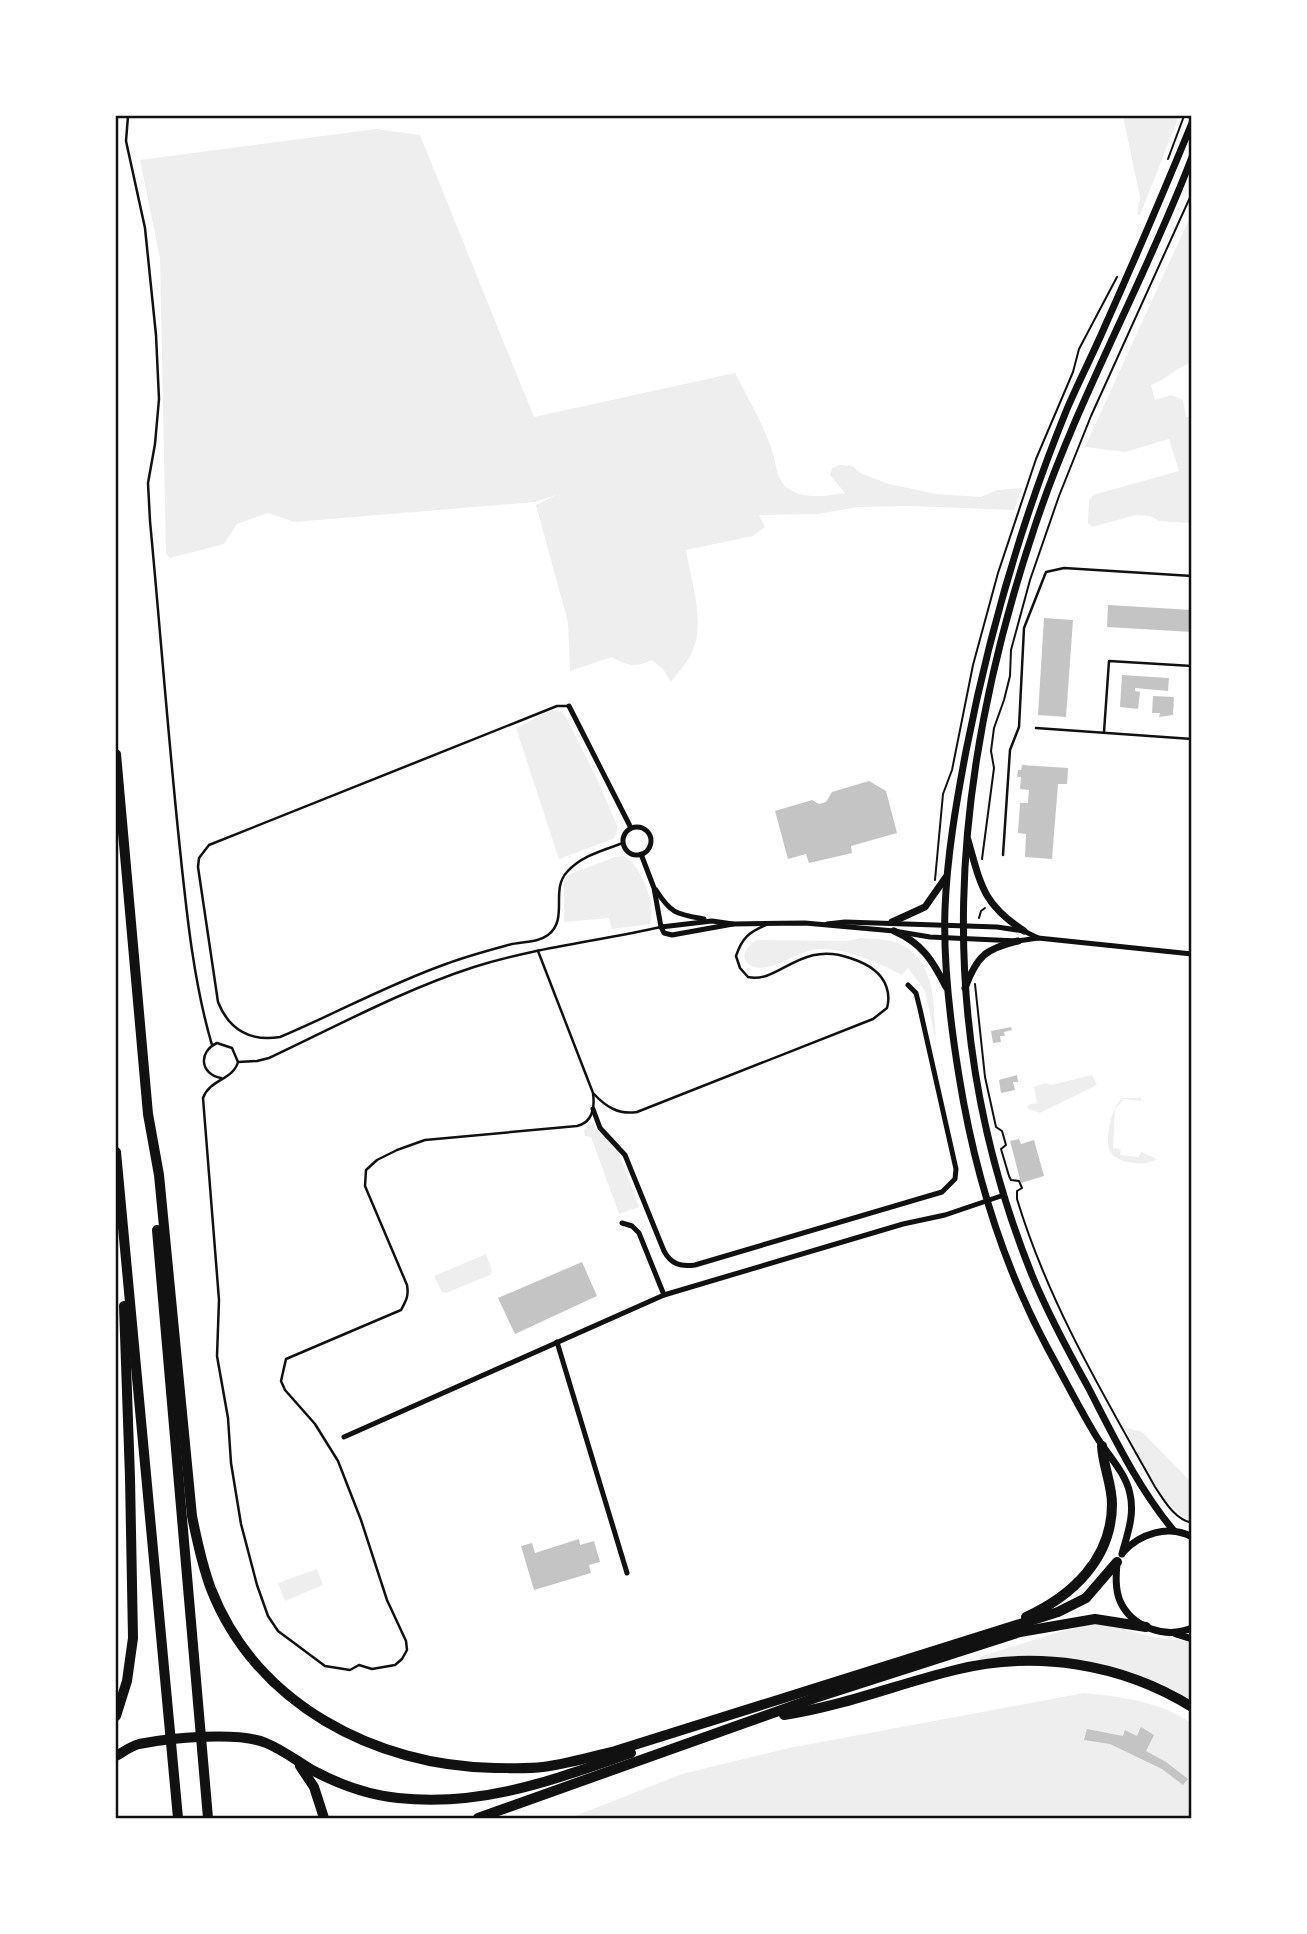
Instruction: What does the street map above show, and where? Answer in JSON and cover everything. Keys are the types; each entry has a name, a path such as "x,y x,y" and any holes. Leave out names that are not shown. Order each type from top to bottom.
{"highway":[{"path":"116,754 208,1818"},
{"path":"148,1114 159,1175 191,1503 198,1549 211,1589 226,1619 260,1669 283,1691 306,1710 355,1738 399,1755 432,1763 473,1768 541,1767 569,1762 615,1751 784,1700"},
{"path":"116,1152 178,1818"},
{"path":"116,1716 127,1681 133,1638 119,1195"},
{"path":"987,1634 1055,1602 1079,1583 1099,1556 1111,1521 1111,1489 1102,1446"},
{"path":"116,1756 137,1745 229,1737 265,1742 316,1772 368,1793 423,1800 476,1798 507,1793 537,1786 784,1700 1073,1606 1086,1598 1119,1558"},
{"path":"478,1818 815,1698 1020,1632 1096,1619 1146,1627"},
{"path":"766,1717 816,1710 956,1669 1028,1660 1090,1666 1153,1685 1192,1707"},
{"path":"286,1754 309,1778 322,1806 324,1818"}],"main road":[{"path":"1192,123 1068,407 1025,522 1006,583 978,691 958,797 947,876 945,925 948,991 964,1107 987,1201 1015,1279 1038,1331 1130,1494 1131,1519 1116,1577 1121,1603 1146,1627 1192,1639"},
{"path":"1174,1531 1137,1479 1058,1331 1026,1261 1004,1195 978,1091 964,990 962,925 967,836 989,697 1010,609 1034,528 1072,426 1154,248 1192,157"},
{"path":"967,836 981,885 990,903 1002,916 1024,931"},
{"path":"947,876 925,907 893,927 916,942 931,958 948,991"},
{"path":"964,990 973,968 985,953 1000,945 1018,941"},
{"path":"1119,1558 1132,1542 1142,1537 1174,1531 1190,1536"},
{"path":"1168,1633 1192,1628"}],"street":[{"path":"569,706 631,828"},
{"path":"640,827 650,835 648,848 641,854 631,853 623,843 625,834 631,828 640,827"},
{"path":"641,854 654,888 664,933 672,935 733,924"},
{"path":"654,888 671,911 678,915 733,924 893,927 962,925 1024,931 1038,938"},
{"path":"661,927 712,921"},
{"path":"893,927 918,936 1018,941 1038,938 1192,954"},
{"path":"593,1109 600,1128 625,1155 664,1251 669,1260 678,1265 695,1265 942,1192 955,1179 956,1169 916,993 908,985"},
{"path":"344,1437 664,1295 1004,1195"},
{"path":"622,1223 632,1226 639,1233 664,1295"},
{"path":"557,1342 627,1573"}],"lane":[{"path":"128,116 126,141 145,228 159,399 148,483 149,521 185,898 212,1045"},
{"path":"1003,855 1010,750 1018,727 1024,628 1046,572 1064,568 1192,576"},
{"path":"1104,733 1109,660 1192,666"},
{"path":"569,706 557,706 209,845 202,852 198,867 218,1002 222,1013 231,1025 250,1037 280,1037 445,964 516,943 540,939 547,936 558,923 561,879 567,871 578,862 623,843"},
{"path":"1036,728 1192,739"},
{"path":"593,1093 614,1110 637,1112 839,1033 877,1017 887,1009 887,989 879,974 869,965 832,953 802,958 758,978 743,974 736,956 739,947 750,932 769,924"},
{"path":"238,1062 270,1058 399,996 452,974 538,951 661,927"},
{"path":"221,1078 210,1074 204,1065 205,1054 212,1045 223,1043 232,1048 238,1062 234,1071 206,1090 202,1108 219,1300 217,1356 228,1418 230,1463 241,1524 268,1616 278,1631 325,1666 351,1670 359,1665 372,1669 395,1665 407,1650 406,1641 387,1600 338,1461 315,1424 285,1390 281,1381 286,1359 401,1310 406,1302 407,1285 365,1186 366,1170 387,1155 425,1140 577,1126 587,1122 593,1109 593,1093 538,951"}],"path":[{"path":"982,866 994,768 991,751 994,727 1010,676 1011,650 1030,580 1059,496 1091,416 1192,193"},
{"path":"978,922 981,911 986,908"},
{"path":"975,981 991,1108 997,1129 1002,1131 1006,1145 1002,1149 1009,1176 1011,1180 1019,1181 1022,1188 1017,1191 1017,1199 1047,1283 1065,1323 1155,1487 1171,1509 1185,1521 1192,1523"}],"shaded area":[{"path":"1123,116 1179,116 1140,215 1137,215 1140,197"},
{"path":"376,129 420,135 534,417 735,373 766,435 779,477 792,491 814,496 845,493 830,475 832,468 840,465 852,466 860,473 889,484 936,494 981,497 997,490 1023,488 1014,510 858,507 818,514 759,515 765,527 753,536 686,550 698,626 693,650 671,682 663,669 652,660 632,665 612,657 570,671 568,622 536,505 556,495 535,502 294,522 268,513 237,524 224,544 170,558 166,554 160,258 140,160"},
{"path":"1191,215 1191,363 1151,385 1155,400 1171,395 1183,400 1186,417 1191,417 1191,523 1159,521 1150,516 1136,515 1092,527 1088,523 1089,501 1093,495 1179,471 1169,439 1125,452 1085,447"},
{"path":"553,710 561,711 566,717 617,825 617,833 613,839 559,859 516,728"},
{"path":"624,856 636,868 646,887 651,907 650,924 612,929 609,918 564,922 564,880 568,875"},
{"path":"861,938 900,944 921,962 931,987 936,1043 925,991 908,968 902,975 856,955 819,949 762,968 749,965 745,958 746,950 757,940 847,941"},
{"path":"1092,1075 1097,1085 1040,1113 1027,1108 1028,1105 1037,1103 1034,1087"},
{"path":"1123,1098 1141,1098 1141,1101 1124,1099 1115,1109 1113,1148 1121,1149 1120,1155 1139,1157 1141,1152 1157,1159 1146,1163 1132,1163 1119,1159 1110,1151 1110,1123 1115,1107"},
{"path":"594,1123 595,1128 618,1151 639,1207 619,1214 591,1137 585,1136 584,1130"},
{"path":"486,1254 492,1271 490,1275 446,1293 442,1292 434,1276"},
{"path":"1124,1427 1142,1432 1191,1482 1191,1523 1159,1495"},
{"path":"317,1569 323,1585 285,1601 278,1583"},
{"path":"1093,1624 1191,1643 1191,1702 1114,1668 980,1661 979,1657"},
{"path":"1084,1693 1126,1698 1153,1705 1191,1723 1191,1818 570,1818 682,1774 789,1748"}],"building":[{"path":"1108,605 1192,610 1192,632 1107,627"},
{"path":"1044,618 1073,620 1066,717 1038,715"},
{"path":"1122,675 1169,678 1168,691 1135,688 1135,691 1140,692 1138,709 1120,707"},
{"path":"1153,696 1174,697 1173,715 1159,717 1160,713 1152,713"},
{"path":"1022,765 1068,768 1067,784 1058,784 1052,859 1025,857 1026,834 1018,833 1020,803 1028,803 1029,790 1020,789 1021,777 1017,777"},
{"path":"869,781 886,791 897,833 851,846 852,853 809,863 806,854 788,859 775,811 812,800 819,804 826,802 832,792"},
{"path":"1011,1027 1012,1030 1004,1032 1005,1036 1000,1036 1001,1042 993,1043 991,1031"},
{"path":"1017,1075 1018,1082 1013,1082 1015,1090 1001,1093 999,1080"},
{"path":"1019,1139 1021,1144 1034,1140 1044,1176 1021,1183 1010,1141"},
{"path":"582,1262 597,1296 515,1334 498,1298"},
{"path":"579,1539 580,1545 594,1541 600,1562 589,1565 591,1573 534,1590 521,1546 532,1543 535,1553"},
{"path":"1141,1727 1154,1735 1146,1751 1188,1779 1183,1785 1162,1769 1110,1744 1084,1740 1087,1729 1123,1736 1125,1730 1137,1736"}]}
